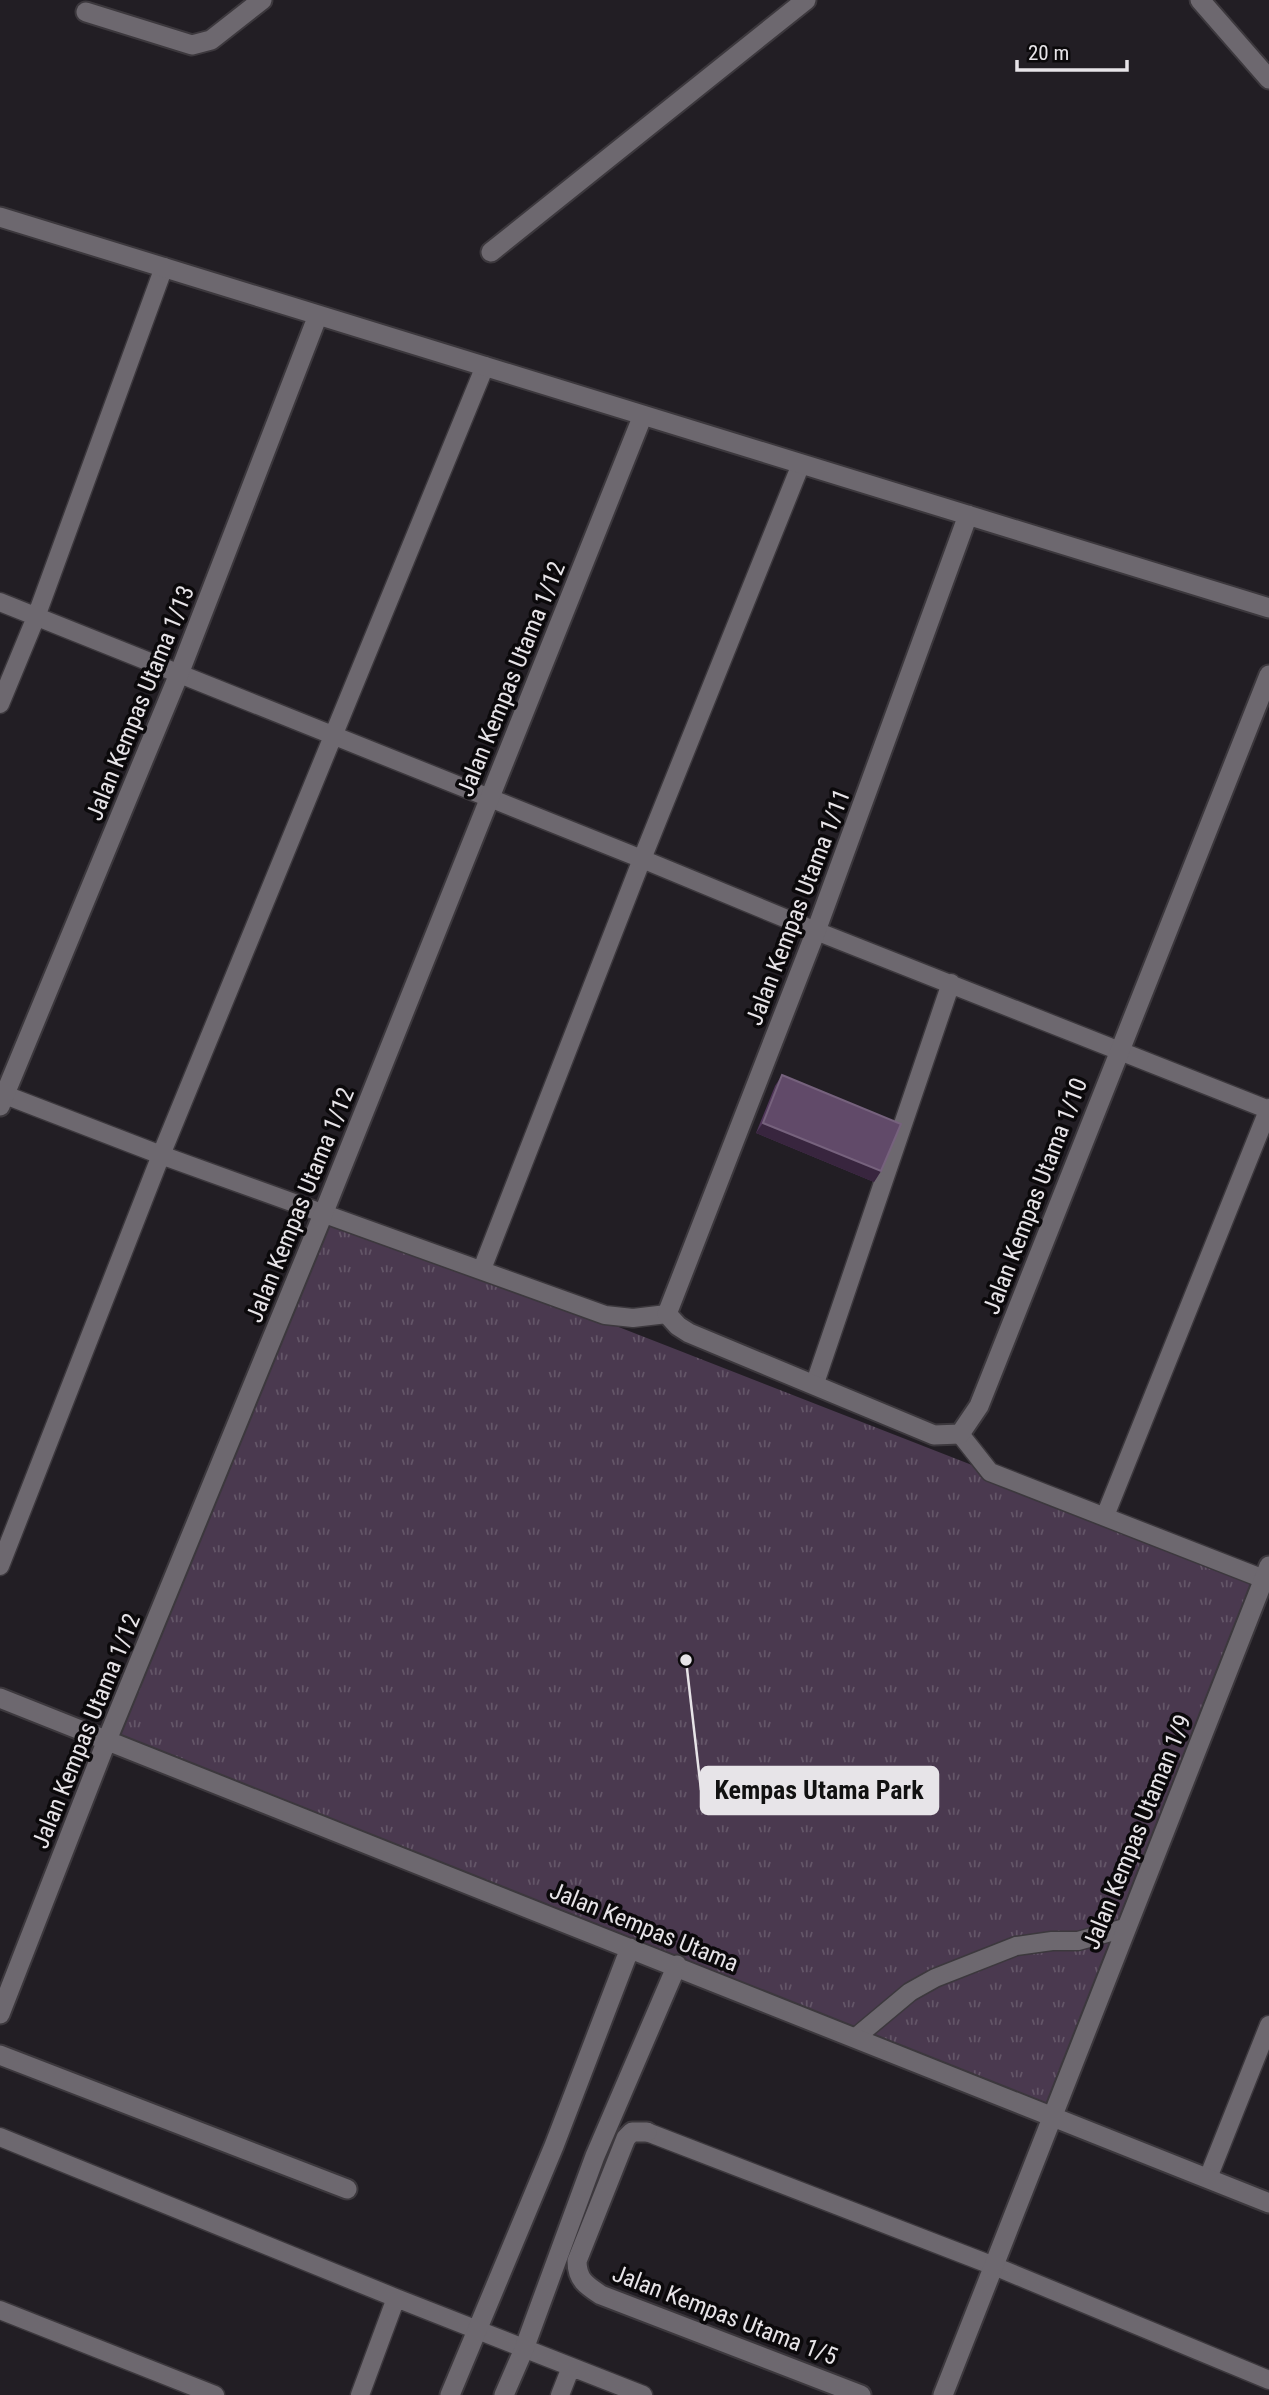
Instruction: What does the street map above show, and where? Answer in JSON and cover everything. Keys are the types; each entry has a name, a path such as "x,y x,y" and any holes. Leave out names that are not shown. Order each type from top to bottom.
{"street":[{"path":"86,12 192,45 211,40 262,0"},
{"path":"491,252 806,0"},
{"path":"1199,0 1269,79"},
{"path":"0,217 1269,608"},
{"name":"Jalan Kempas Utama 1/13","path":"1,1098 179,674 318,314"},
{"name":"Jalan Kempas Utama 1/12","path":"0,2014 107,1740 324,1212 643,415"},
{"name":"Jalan Kempas Utama 1/11","path":"667,1314 816,931 968,515"},
{"name":"Jalan Kempas Utama 1/10","path":"960,1434 979,1406 1269,674"},
{"path":"667,1314 678,1326 690,1333 934,1435 960,1434"},
{"name":"Jalan Kempas Utaman 1/9","path":"943,2395 1125,1928 1267,1576"},
{"name":"Jalan Kempas Utama","path":"0,1698 677,1965 1269,2203"},
{"path":"450,2395 554,2146 630,1948"},
{"path":"504,2395 524,2349 595,2156 677,1965"},
{"path":"0,2054 347,2189"},
{"name":"Jalan Kempas Utama 1/5","path":"647,2132 632,2132 626,2138 577,2261 577,2273 584,2284 601,2295 862,2395"}],"lane":[{"path":"0,704 36,617 164,267"},
{"path":"0,1566 161,1155 485,366"},
{"path":"482,1269 642,859 801,464"},
{"path":"0,602 816,931 1269,1109 1105,1516"},
{"path":"815,1383 951,983"},
{"path":"1,1098 605,1315 633,1318 667,1314"},
{"path":"960,1434 990,1472 1267,1576"},
{"path":"855,2038 910,1992 935,1978 1016,1946 1052,1941 1079,1941 1125,1928"},
{"path":"1208,2178 1269,2025"},
{"path":"647,2132 994,2266 1269,2380"},
{"path":"0,2137 643,2395"},
{"path":"360,2395 396,2298"},
{"path":"0,2310 215,2395"},
{"path":"560,2395 571,2367"}],"green space":[{"path":"324,1212 1264,1579 1052,2116 107,1740"}],"building":[{"path":"782,1075 901,1124 881,1171 763,1123"}],"place":[{"name":"Kempas Utama Park","path":"686,1660"}]}
